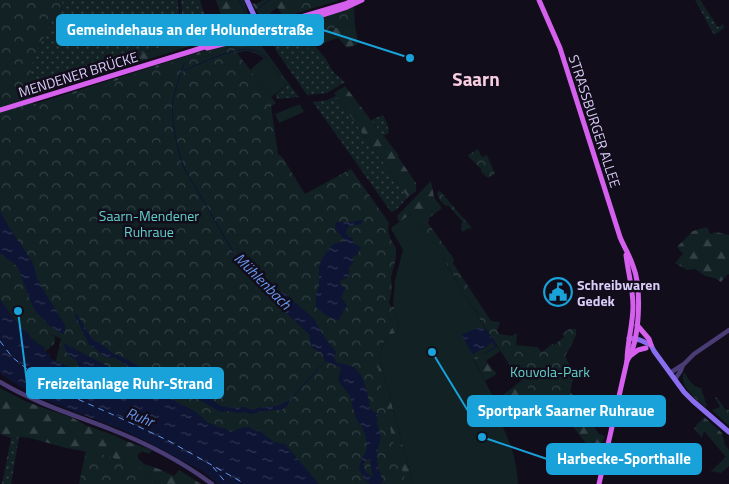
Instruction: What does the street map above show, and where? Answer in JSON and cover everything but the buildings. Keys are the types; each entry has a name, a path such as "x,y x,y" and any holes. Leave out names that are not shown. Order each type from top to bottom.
{"main road":[{"path":"247,0 253,23 259,32"},
{"path":"259,32 354,0"},
{"path":"259,32 347,7 362,0"},
{"name":"STRASSBURGER ALLEE","path":"539,0 560,48 625,250 631,284 631,341"},
{"name":"MENDENER BRÜCKE","path":"0,110 259,32"},
{"name":"STRASSBURGER ALLEE","path":"625,250 633,266 639,302 637,325 631,341"},
{"path":"637,325 648,339 649,347"},
{"path":"599,484 631,341 649,347 654,351 684,392 729,432"},
{"path":"628,359 638,350 649,347"}],"street":[{"path":"670,373 729,330"},
{"path":"675,379 684,364"},
{"path":"0,382 28,398 138,441 180,463 212,484"}],"green space":[{"path":"0,0 178,0 180,41 38,86 31,90"},
{"name":"Saarn-Mendener Ruhraue","path":"0,0 64,0 45,35 33,63 31,80 34,106 233,44 237,53 276,103 271,106 278,154 283,158 305,194 351,169 389,223 390,238 396,248 389,302 397,320 383,344 378,360 379,377 395,450 407,484 262,484 53,373 61,339 47,332 55,337 54,344 45,352 44,347 30,337 0,300"},
{"path":"181,0 200,0 210,32 184,40"},
{"path":"216,0 244,0 251,25 249,28 0,105 38,86 225,27"},
{"path":"263,0 287,0 295,14 284,18 278,8 263,21 252,3 256,4"},
{"path":"282,0 340,0 290,15"},
{"path":"695,0 700,0 718,27 723,24 724,28 714,35"},
{"path":"354,7 355,24 307,34 301,25"},
{"path":"355,24 358,44 347,48 338,38 305,48 301,40 299,41 293,33 276,48 267,39 268,35 301,25 307,34"},
{"path":"293,33 305,48 315,46 326,59 334,73 345,82 327,93 307,95 275,49"},
{"path":"256,38 290,85 287,85 264,58 245,51 0,115 199,52"},
{"path":"264,58 287,85 271,97 250,70"},
{"path":"287,85 290,85 299,97 278,99 275,95"},
{"path":"345,86 399,156 416,183 416,191 408,197 334,93"},
{"path":"336,96 408,197 396,210 391,212 313,102 327,100"},
{"path":"300,104 304,112 279,123 275,114"},
{"path":"383,115 389,133 383,136 371,120"},
{"path":"478,149 482,157 487,155 495,174 488,178 468,155"},
{"path":"431,181 434,197 442,208 429,218 428,223 419,227 410,215 399,222 397,216"},
{"path":"440,191 472,228 463,232 461,230 462,221 448,205 446,206 440,200 437,192"},
{"path":"410,215 434,243 496,346 473,359 495,400 491,403 513,451 518,484 413,484 379,356 386,340 399,330 393,304 395,280 403,250 391,229"},
{"name":"Kouvola-Park","path":"428,223 454,259 453,263 491,321 500,322 497,331 500,334 512,336 517,333 516,345 537,347 542,352 564,337 562,334 569,329 576,329 576,335 565,356 570,366 578,370 572,382 566,418 548,413 511,367 477,315 478,313 468,301 443,258 419,227"},
{"path":"707,227 710,234 716,232 729,235 729,274 721,282 715,278 705,276 695,269 687,270 675,263 683,254 677,247 693,231"},
{"path":"394,307 399,331 386,341 379,356 413,484 379,484 315,317"},
{"path":"576,329 576,335 565,357 570,366 578,370 569,392 549,354"},
{"path":"496,346 500,351 486,361 497,374 485,381 473,358"},
{"path":"684,372 693,384 701,388 707,406 705,407 686,387 683,382"},
{"path":"522,380 548,413 533,410 533,408 500,412 495,400"},
{"path":"0,388 27,402 73,418 85,425 152,450 149,454 142,451 140,454 138,453 138,458 144,464 174,476 179,470 201,484 158,484 146,472 105,455 66,448 30,438 11,438 0,434"},
{"path":"569,392 582,402 579,405 599,434 605,436 601,444 592,451 566,418"},
{"path":"714,395 725,409 729,410 729,426 712,410 720,407"},
{"path":"704,417 722,433 725,445 729,450 729,466 721,473 711,471 726,457 704,431 702,438 694,428"},
{"path":"19,437 11,484 2,484 11,438"},
{"path":"86,451 105,455 140,468 158,484 79,484"}],"water":[{"path":"0,211 33,263 37,278 65,325 63,334 51,327 36,312 18,267 0,253"},
{"path":"363,220 361,224 347,228 346,233 352,238 354,244 361,247 357,255 353,256 353,263 349,267 349,277 341,280 339,283 345,288 341,297 347,306 338,321 327,316 316,307 319,266 332,245 346,241 335,229 336,222 354,222"},
{"path":"239,264 253,265 276,289 287,295 314,319 336,352 334,358 337,363 354,368 362,378 371,410 378,414 377,423 381,436 377,460 383,481 380,484 370,484 365,480 360,471 359,467 367,448 366,437 362,426 356,419 350,396 338,380 340,367 325,361 322,353 314,349 310,342 310,335 271,299","holes":["369,458 373,477 366,472 363,464"]},
{"name":"Ruhr","path":"0,300 19,325 30,337 44,347 45,352 50,354 50,358 53,360 74,369 78,367 76,360 68,354 63,343 196,412 207,422 225,428 230,432 248,427 261,432 274,442 285,444 319,484 218,484 202,471 151,444 123,430 37,397 0,373","holes":["91,368 98,371 102,378 111,380 111,382 109,384 85,375 83,370"]},
{"path":"76,313 92,339 112,353 148,372 156,374 176,387 205,393 221,406 243,407 252,410 278,406 291,399 286,407 281,410 252,414 219,411 194,397 171,391 151,377 115,358 107,358 89,344 75,316"},
{"path":"477,328 485,329 497,345 496,347 492,342 485,348 472,354 462,336"}],"waterway":[{"name":"Mühlenbach","path":"180,0 182,40"},
{"path":"239,0 247,15"},
{"path":"256,10 269,0"},
{"path":"183,71 218,56 245,49 254,50 266,57"},
{"name":"Mühlenbach","path":"184,64 172,107 181,160 241,264"},
{"path":"486,353 496,347"},
{"path":"291,399 325,361"},
{"name":"Mühlenbach","path":"382,481 385,484"}],"ferry route":[{"path":"0,341 12,357 37,377 64,393 169,441 243,484"},
{"path":"213,467 227,484"}],"place":[{"name":"Gemeindehaus an der Holunderstraße","path":"410,58"},
{"name":"Schreibwaren Gedek","path":"558,292"},
{"name":"Freizeitanlage Ruhr-Strand","path":"18,311"},
{"name":"Sportpark Saarner Ruhraue","path":"432,352"},
{"name":"Harbecke-Sporthalle","path":"482,437"}],"district":[{"name":"Saarn","path":"476,78"}]}
